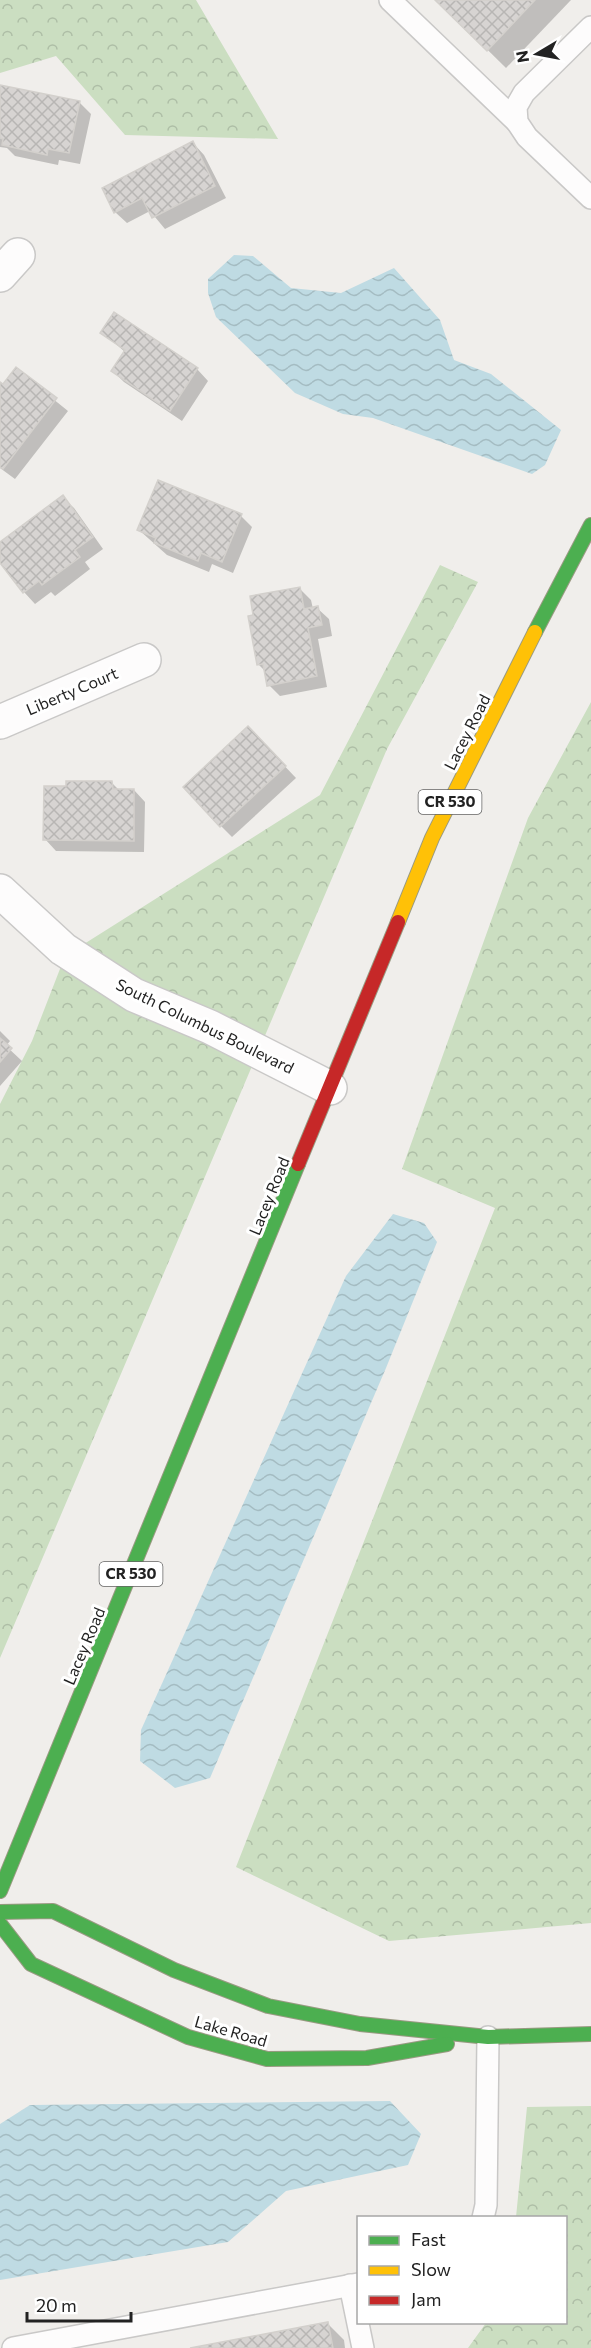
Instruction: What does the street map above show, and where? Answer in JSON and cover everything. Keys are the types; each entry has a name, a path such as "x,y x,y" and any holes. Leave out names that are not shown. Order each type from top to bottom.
{"main road":[{"name":"Lacey Road","path":"0,1891 432,838 591,525"},
{"name":"Lake Road","path":"0,1912 53,1911 174,1970 268,2007 360,2024 488,2037 591,2034"},
{"name":"Lake Road","path":"0,1924 31,1964 188,2037 267,2059 367,2058 488,2037"}],"street":[{"name":"Liberty Court","path":"0,722 144,660"},
{"name":"South Columbus Boulevard","path":"0,891 63,949 134,995 210,1027 330,1088"}],"lane":[{"path":"390,0 517,122 527,137 591,198"},
{"path":"517,122 516,107 524,93 591,27"},
{"path":"483,2216 486,2205 488,2037"},
{"path":"13,2348 354,2285 357,2306"},
{"path":"360,2324 363,2348"}],"green space":[{"path":"0,0 196,0 278,139 125,135 56,56 0,73"},
{"path":"440,565 478,582 387,749 0,1658 0,1104 32,1041 65,956 320,795"},
{"path":"591,702 591,1923 389,1941 236,1867 495,1208 402,1169 528,818"},
{"path":"591,2106 591,2348 468,2348 485,2324 567,2324 567,2216 516,2216 527,2107"}],"water":[{"path":"234,255 253,256 291,288 341,293 394,268 440,320 454,360 491,374 561,430 545,465 532,474 373,418 343,414 295,393 216,317 208,293 208,279"},
{"path":"393,1214 424,1223 437,1242 386,1368 210,1778 175,1788 140,1761 141,1730 346,1276"},
{"path":"390,2101 421,2134 408,2165 286,2191 228,2242 0,2280 0,2124 30,2105"}],"building":[{"path":"435,0 535,0 487,51"},
{"path":"0,85 80,101 69,153 48,149 47,155 2,145"},
{"path":"193,141 215,186 152,218 142,198 114,213 102,188"},
{"path":"114,312 198,368 170,411 111,371 125,350 100,333"},
{"path":"16,367 57,398 3,469 0,467 0,382 3,384"},
{"path":"158,480 242,514 222,562 201,553 198,561 154,543 156,538 137,530"},
{"path":"63,495 93,537 75,550 80,557 42,585 39,581 23,593 0,563 0,542"},
{"path":"300,587 304,609 318,606 322,625 308,628 317,676 267,686 263,664 257,665 248,616 253,615 250,596"},
{"path":"248,726 286,766 220,827 183,787"},
{"path":"66,781 112,781 113,789 134,789 134,841 43,840 44,786 66,786"},
{"path":"0,1038 12,1048 0,1062"},
{"path":"328,2322 333,2348 190,2348"}],"traffic: fast":[{"path":"535,632 591,525"},
{"path":"0,1891 298,1164"},
{"path":"0,1912 53,1911 174,1970 268,2006 360,2024 488,2037 591,2034"},
{"path":"0,1924 31,1964 188,2037 267,2059 367,2058 447,2044"}],"traffic: slow":[{"path":"398,922 432,838 535,632"}],"traffic: jam":[{"path":"298,1164 398,922"}]}
